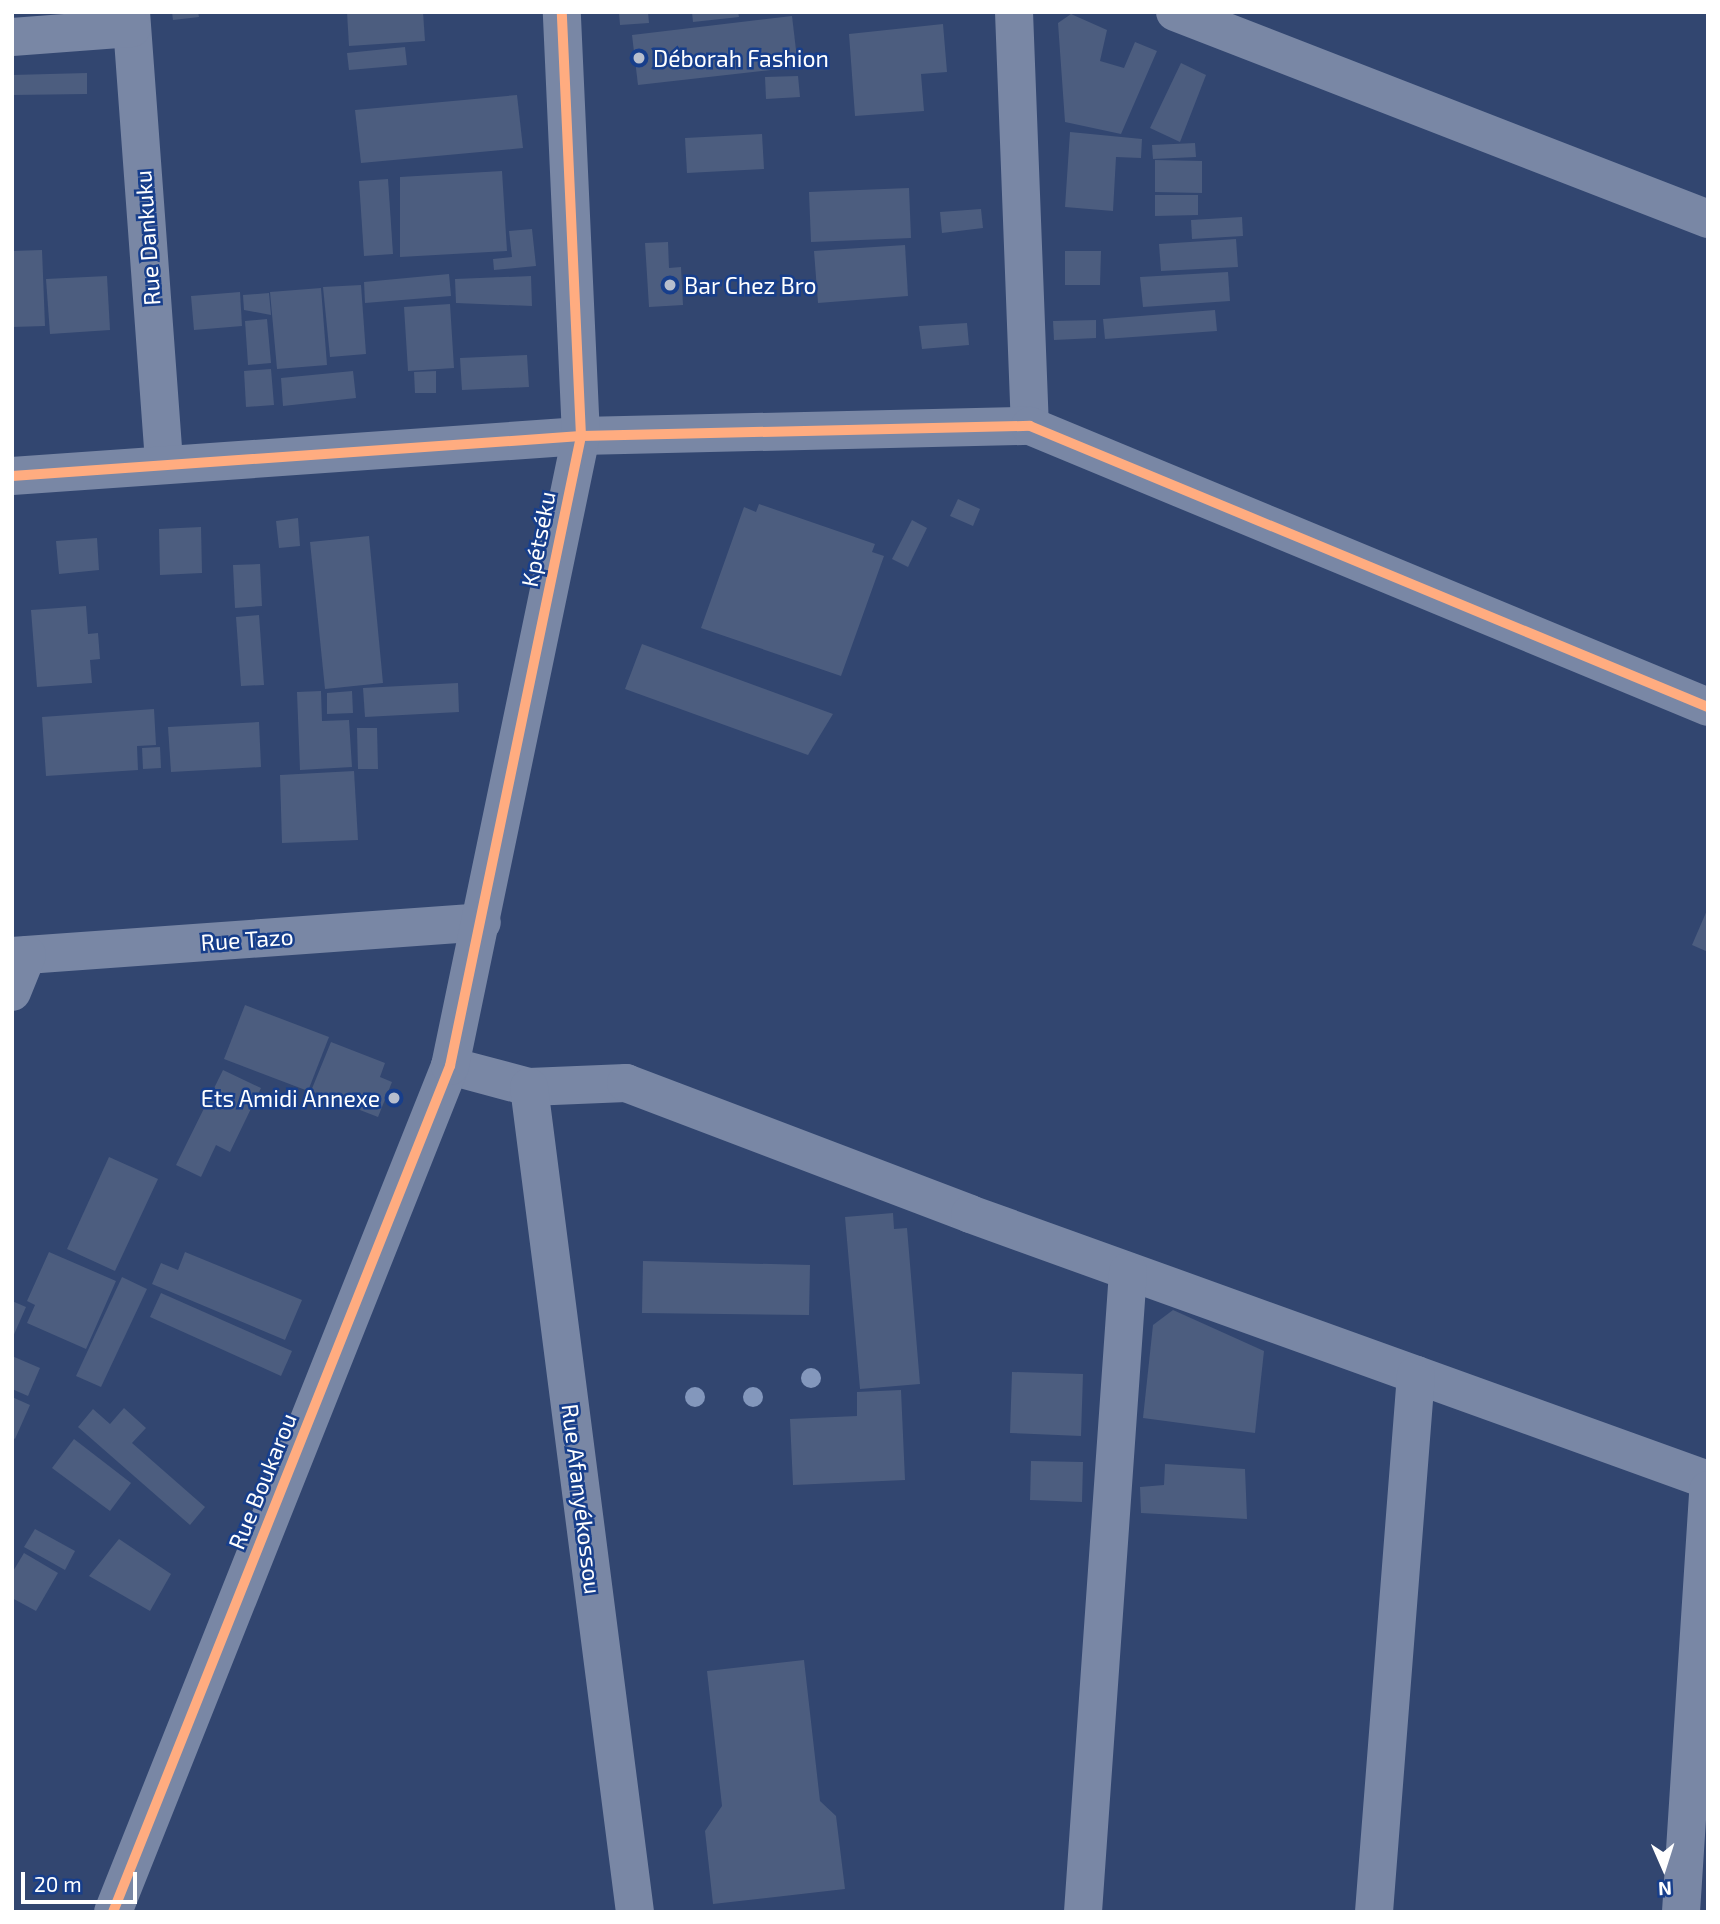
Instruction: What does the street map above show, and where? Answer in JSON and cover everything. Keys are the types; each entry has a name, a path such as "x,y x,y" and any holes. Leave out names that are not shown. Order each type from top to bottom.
{"street":[{"name":"Kpétséku","path":"450,1066 581,436 562,12"},
{"path":"1014,12 1030,426"},
{"path":"1175,12 1708,219"},
{"path":"12,37 131,20"},
{"name":"Rue Dankuku","path":"131,20 163,464"},
{"path":"12,475 581,436 1030,426 1708,707"},
{"name":"Rue Tazo","path":"20,956 482,922"},
{"path":"12,992 20,956"},
{"path":"450,1066 529,1087 626,1083 1128,1272 1708,1480"},
{"name":"Rue Boukarou","path":"113,1912 450,1066"},
{"name":"Rue Afanyékossou","path":"529,1087 635,1912"},
{"path":"1083,1912 1128,1272"},
{"path":"1374,1912 1416,1376"},
{"path":"1681,1912 1698,1816 1708,1490"}],"building":[{"path":"172,12 198,12 199,17 173,20"},
{"path":"347,12 423,12 425,41 349,46"},
{"path":"619,12 648,12 649,23 620,25"},
{"path":"692,12 738,12 739,17 693,22"},
{"path":"1071,14 1107,30 1100,61 1124,68 1135,42 1157,51 1121,134 1065,122 1058,23"},
{"path":"792,16 798,67 638,85 632,35"},
{"path":"943,24 947,72 921,74 924,111 855,116 849,34"},
{"path":"405,47 407,65 349,70 347,53"},
{"path":"1181,63 1206,75 1180,142 1150,128"},
{"path":"87,73 87,94 12,95 12,75"},
{"path":"798,76 800,97 766,99 765,77"},
{"path":"517,95 523,148 361,163 355,110"},
{"path":"1070,132 1142,139 1141,158 1116,157 1113,211 1065,207"},
{"path":"762,134 764,169 687,173 685,138"},
{"path":"1195,143 1196,157 1153,159 1152,145"},
{"path":"1155,160 1202,161 1202,193 1155,192"},
{"path":"502,171 507,251 400,257 400,177"},
{"path":"388,179 393,254 364,256 359,181"},
{"path":"909,188 911,238 811,242 809,192"},
{"path":"1155,195 1198,195 1198,215 1155,216"},
{"path":"981,209 983,228 942,233 940,212"},
{"path":"1242,217 1243,236 1192,239 1191,220"},
{"path":"532,229 536,266 494,270 493,259 512,257 509,231"},
{"path":"1236,239 1238,267 1161,271 1159,244"},
{"path":"668,242 669,268 681,267 683,305 649,307 645,243"},
{"path":"905,245 908,296 818,303 814,251"},
{"path":"42,250 45,326 12,327 12,251"},
{"path":"1065,251 1101,251 1100,285 1065,285"},
{"path":"1228,272 1230,301 1143,307 1140,277"},
{"path":"449,274 451,296 365,303 364,282"},
{"path":"107,276 110,330 50,334 46,279"},
{"path":"531,276 532,306 456,303 455,279"},
{"path":"361,285 366,354 330,357 323,287"},
{"path":"321,288 327,365 277,369 270,292"},
{"path":"240,292 242,326 194,330 191,296"},
{"path":"269,293 271,315 244,310 243,295"},
{"path":"450,304 454,368 408,371 404,307"},
{"path":"1215,310 1217,331 1105,339 1103,319"},
{"path":"267,319 271,363 248,365 245,321"},
{"path":"1096,320 1096,338 1054,340 1053,321"},
{"path":"967,323 969,345 922,349 919,326"},
{"path":"527,355 529,387 462,390 460,358"},
{"path":"271,369 274,405 246,407 244,371"},
{"path":"353,371 356,398 283,406 281,378"},
{"path":"436,371 436,393 415,393 414,372"},
{"path":"958,499 980,509 973,526 950,516"},
{"path":"759,504 875,544 872,552 884,556 841,676 701,628 744,507 756,512"},
{"path":"298,518 300,546 279,548 276,521"},
{"path":"912,520 927,528 908,567 892,559"},
{"path":"201,527 202,573 160,575 159,529"},
{"path":"369,536 383,683 325,689 310,542"},
{"path":"97,538 99,570 59,574 56,541"},
{"path":"260,564 262,606 235,608 233,565"},
{"path":"86,606 88,634 98,633 100,659 90,660 92,683 37,687 31,610"},
{"path":"259,615 264,685 241,686 236,617"},
{"path":"642,644 833,714 808,755 625,689"},
{"path":"458,683 459,712 365,717 363,688"},
{"path":"321,691 322,721 349,720 352,767 300,770 297,692"},
{"path":"352,691 353,713 327,714 327,693"},
{"path":"154,709 156,745 137,746 138,770 46,776 42,717"},
{"path":"259,722 261,767 171,772 168,727"},
{"path":"357,728 377,728 378,769 358,769"},
{"path":"160,747 161,768 143,769 142,748"},
{"path":"354,771 358,840 282,843 280,775"},
{"path":"1708,908 1708,952 1692,945"},
{"path":"245,1005 329,1037 308,1091 224,1059"},
{"path":"331,1042 385,1063 380,1077 392,1082 378,1117 311,1091"},
{"path":"223,1070 261,1088 230,1152 216,1145 201,1177 176,1165"},
{"path":"109,1157 158,1179 115,1271 67,1249"},
{"path":"893,1213 894,1229 907,1228 920,1384 860,1389 845,1217"},
{"path":"49,1252 116,1281 86,1349 27,1323 35,1305 27,1301"},
{"path":"185,1252 302,1300 285,1340 152,1284 161,1263 178,1270"},
{"path":"643,1261 810,1265 809,1315 642,1313"},
{"path":"122,1277 147,1289 101,1387 76,1376"},
{"path":"161,1293 292,1351 281,1376 150,1317"},
{"path":"12,1301 26,1307 12,1339"},
{"path":"1173,1310 1264,1351 1255,1433 1143,1418 1153,1325"},
{"path":"12,1356 40,1368 28,1396 12,1389"},
{"path":"1012,1372 1083,1374 1081,1436 1010,1433"},
{"path":"901,1390 905,1480 793,1485 790,1419 857,1416 857,1392"},
{"path":"12,1397 30,1405 15,1439 12,1437"},
{"path":"124,1408 146,1428 132,1443 205,1507 190,1525 78,1427 93,1409 110,1424"},
{"path":"74,1439 131,1483 110,1511 52,1468"},
{"path":"1031,1461 1083,1462 1082,1502 1030,1500"},
{"path":"1165,1464 1245,1469 1247,1519 1141,1513 1140,1487 1164,1485"},
{"path":"35,1529 75,1551 65,1570 24,1547"},
{"path":"119,1539 171,1574 150,1611 89,1576"},
{"path":"24,1553 58,1573 36,1611 12,1598 12,1573"},
{"path":"804,1660 820,1801 836,1816 845,1889 713,1904 705,1831 722,1806 707,1671"}],"cycle path":[{"path":"113,1912 450,1066 581,436 562,12"},
{"path":"12,476 581,436 1030,426 1708,707"}],"place":[{"name":"Déborah Fashion","path":"639,58"},
{"name":"Bar Chez Bro","path":"670,285"},
{"name":"Ets Amidi Annexe","path":"394,1098"}]}
